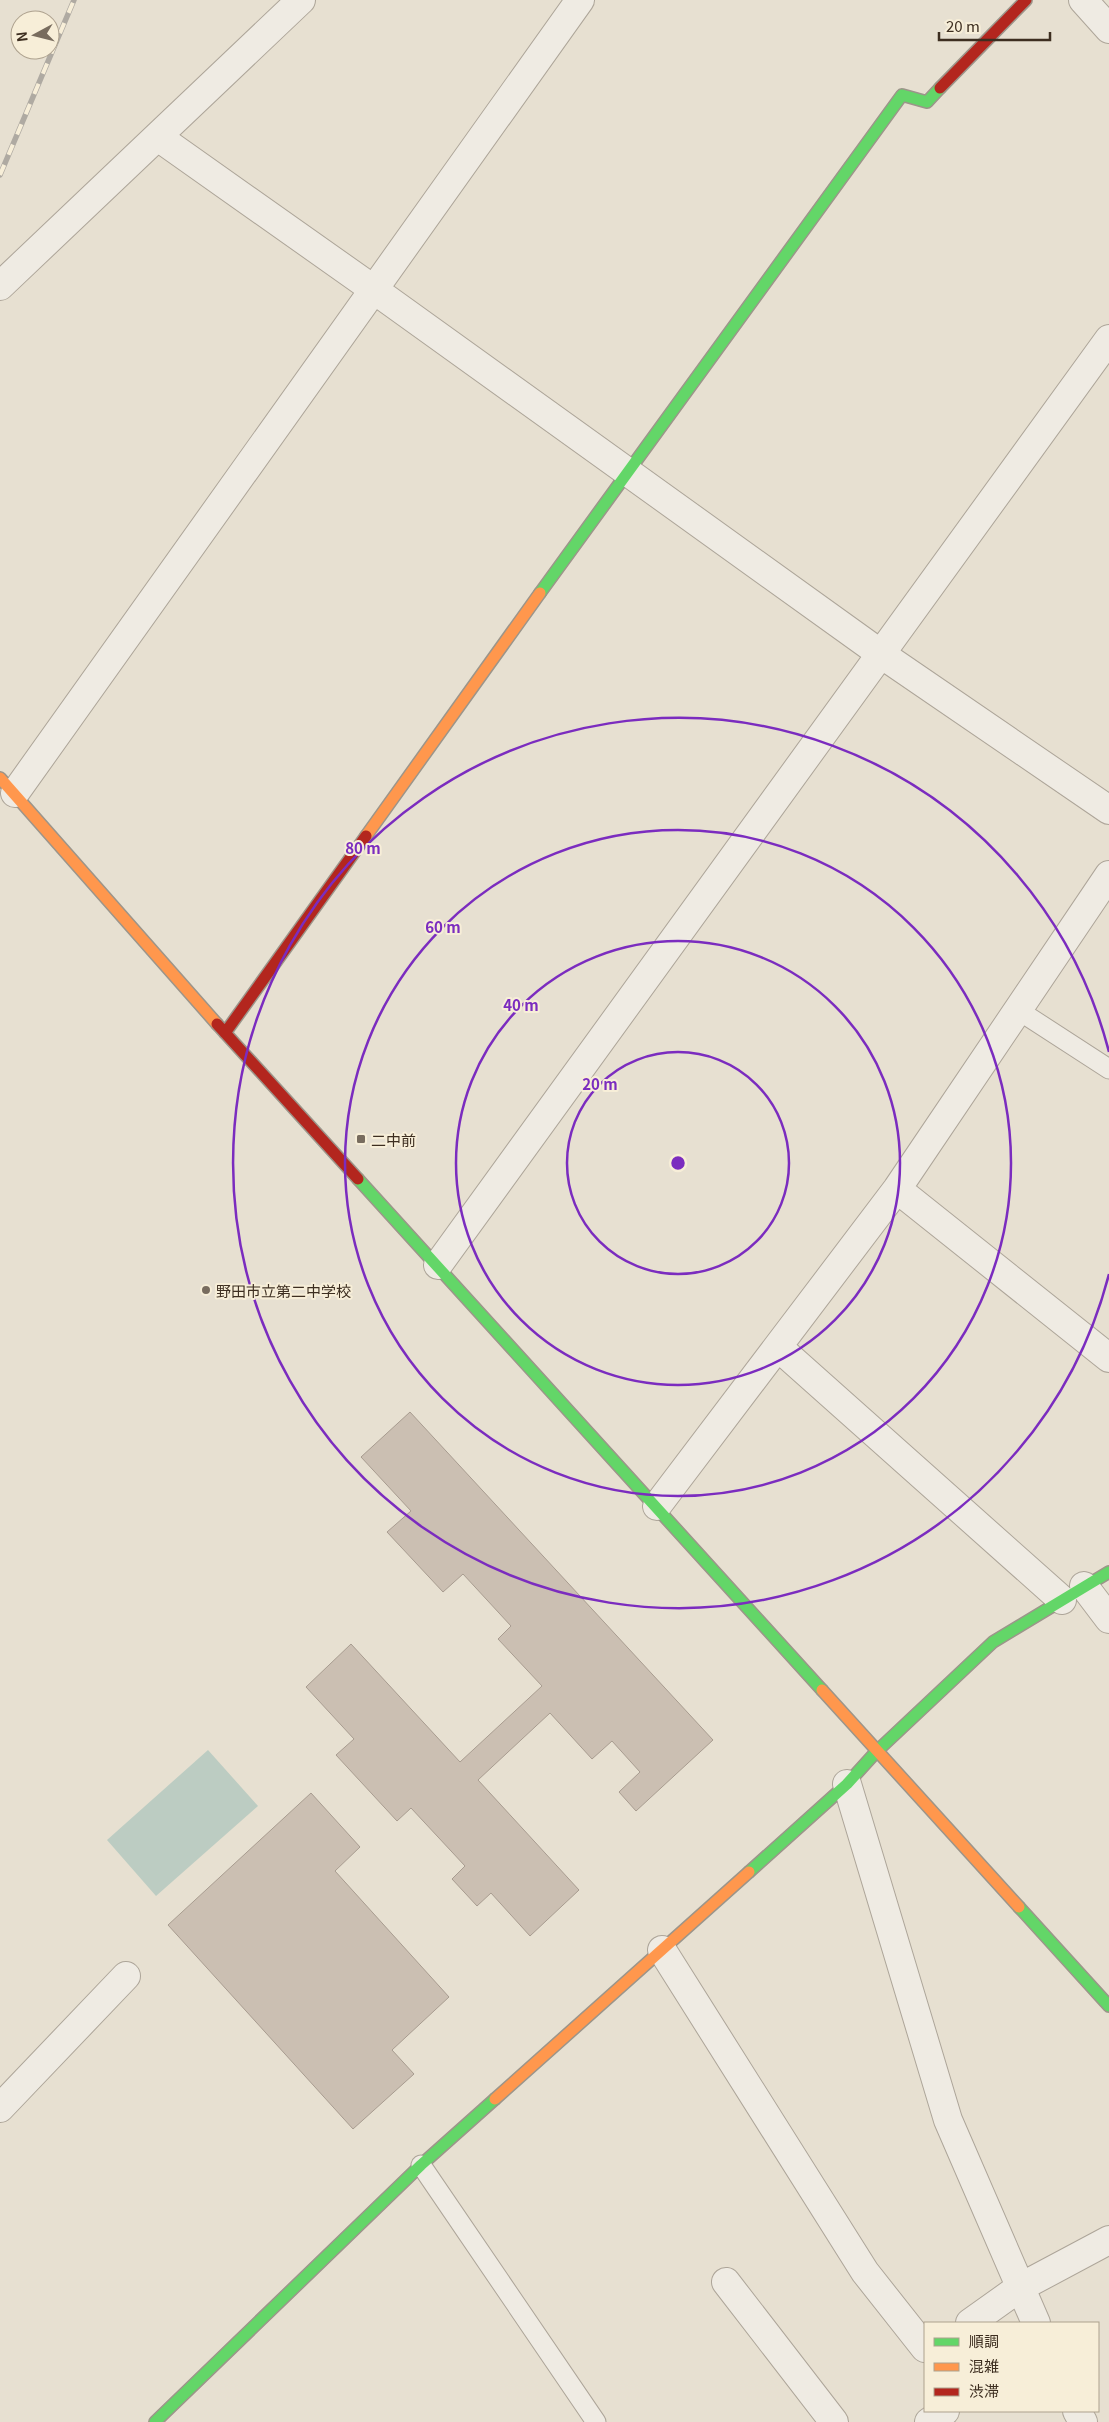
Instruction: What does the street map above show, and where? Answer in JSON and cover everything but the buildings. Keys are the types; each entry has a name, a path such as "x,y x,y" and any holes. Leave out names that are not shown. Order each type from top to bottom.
{"street":[{"path":"0,286 301,0"},
{"path":"580,0 372,289 7,786 225,1033 657,1506 876,1752 1109,2006"},
{"path":"225,1033 626,473 902,95 927,102 1026,0"},
{"path":"1083,0 1106,21"},
{"path":"158,137 881,654 1109,810"},
{"path":"438,1265 1109,339"},
{"path":"657,1506 897,1189 1109,875"},
{"path":"897,1189 1109,1358"},
{"path":"778,1347 1073,1593 1109,1619"},
{"path":"155,2422 422,2165 848,1784 876,1752 993,1642 1109,1572"},
{"path":"848,1784 948,2120 1019,2288 1036,2322"},
{"path":"662,1950 865,2272 924,2347"},
{"path":"0,2108 126,1976"},
{"path":"971,2322 1019,2288 1109,2240"},
{"path":"726,2282 834,2422"},
{"path":"929,2422 944,2412"}],"lane":[{"path":"1018,1010 1109,1069"},
{"path":"422,2165 596,2422"}],"shaded area":[{"path":"208,1750 258,1806 156,1896 107,1840"}],"railway":[{"path":"0,175 74,0"}],"traffic: fast":[{"path":"540,593 902,95 927,102 940,88"},
{"path":"358,1179 822,1690"},
{"path":"749,1872 847,1784 876,1752 993,1642 1109,1572"},
{"path":"1019,1907 1109,2006"},
{"path":"155,2422 421,2165 495,2099"}],"traffic: slow":[{"path":"366,836 540,593"},
{"path":"0,778 217,1024"},
{"path":"822,1690 1019,1907"},
{"path":"495,2099 749,1872"}],"traffic: jam":[{"path":"940,88 1026,0"},
{"path":"225,1033 366,836"},
{"path":"217,1024 358,1179"}],"place":[{"name":"二中前","path":"361,1139"},
{"name":"野田市立第二中学校","path":"206,1290"}]}
